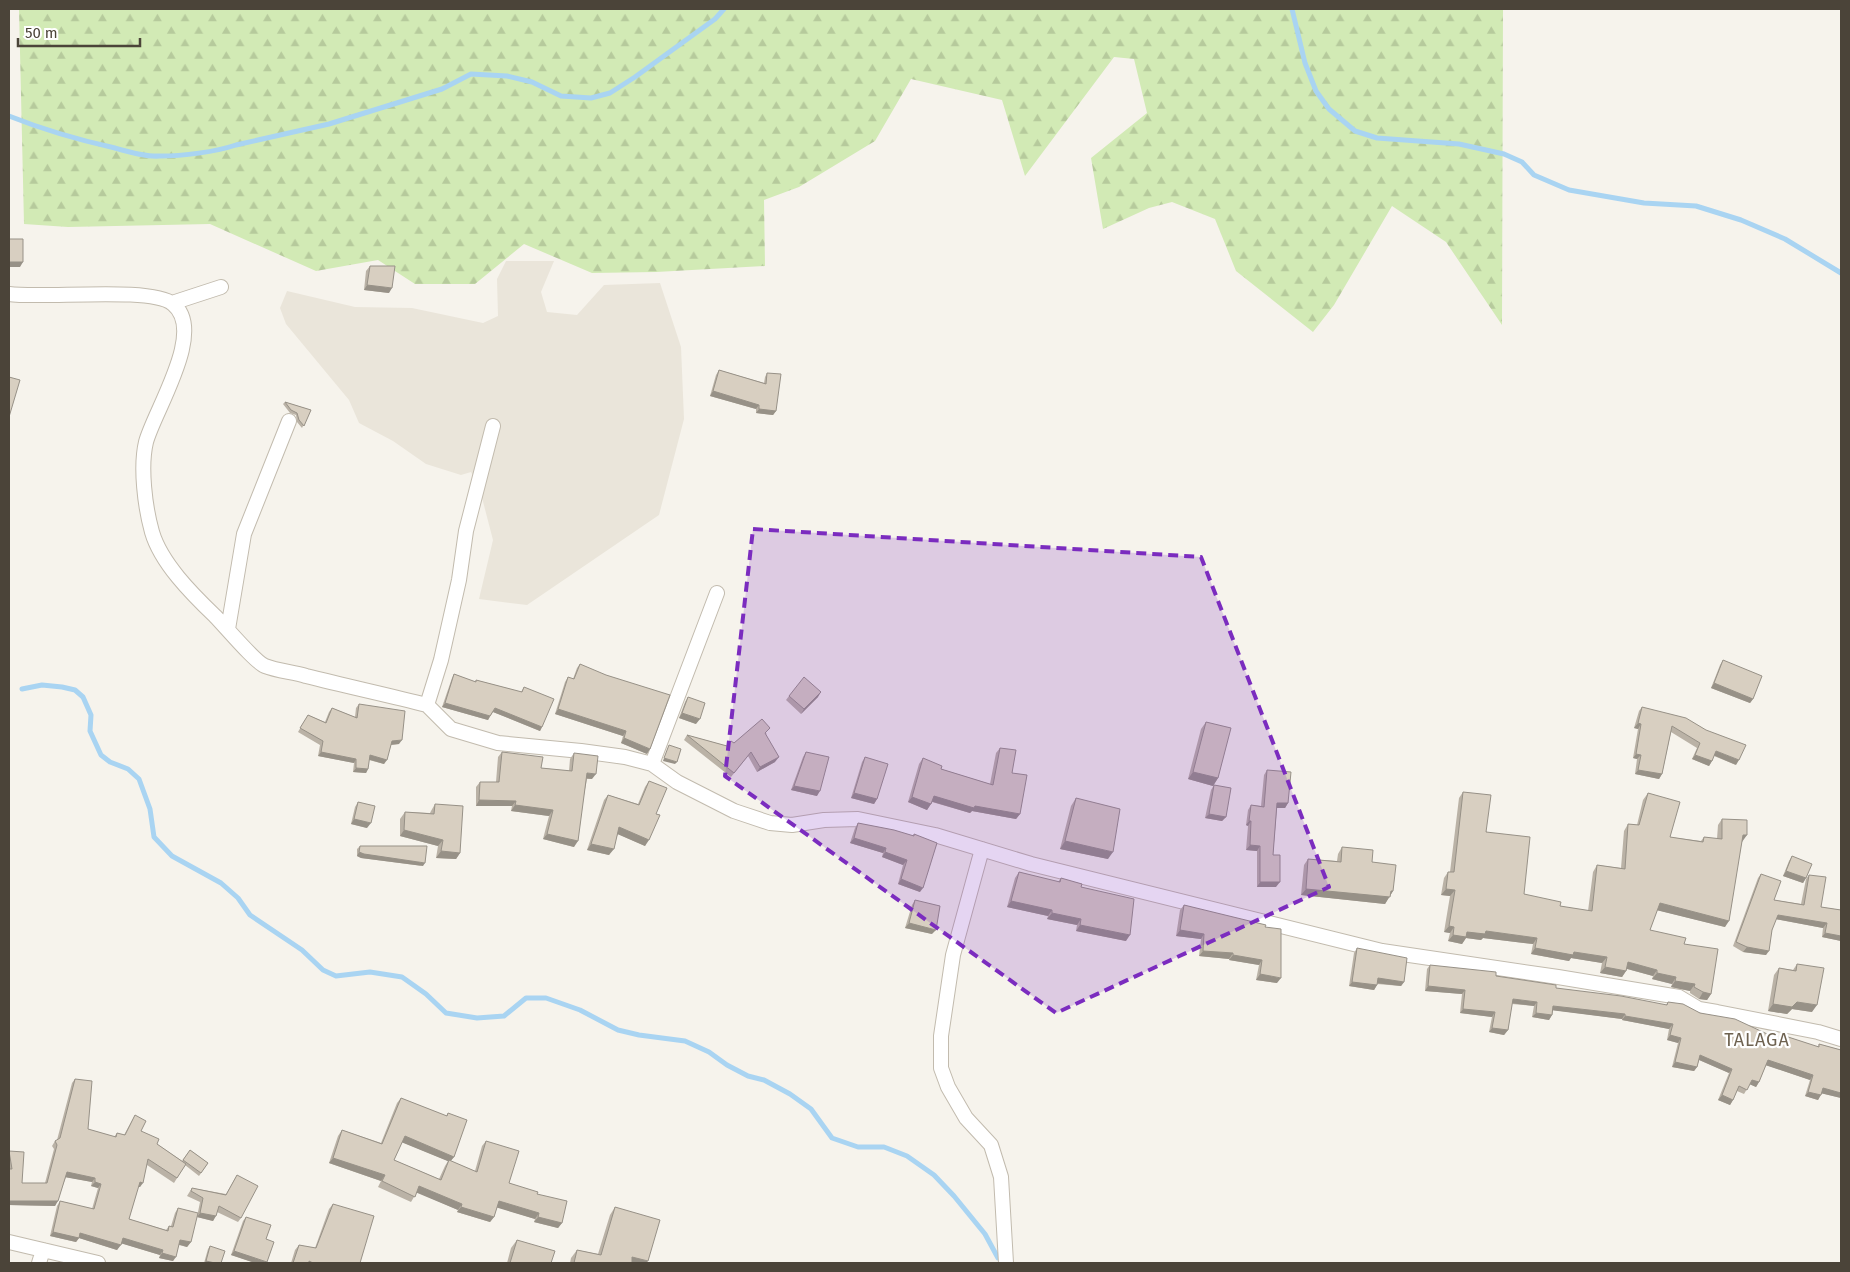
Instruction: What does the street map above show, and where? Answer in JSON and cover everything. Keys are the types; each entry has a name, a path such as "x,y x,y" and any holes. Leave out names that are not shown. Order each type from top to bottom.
{"street":[{"path":"172,303 221,288"},
{"path":"9,294 156,297 172,303 177,308 182,320 184,336 180,358 146,442 143,477 152,533 170,568 194,596 264,666 427,704 451,729 498,743 581,751 625,757 652,764 677,782 734,811 770,823 792,825 824,820 858,819 936,835 1031,864 1382,950 1680,997 1706,1011 1841,1039"},
{"path":"228,629 244,534 289,421"},
{"path":"427,704 441,660 459,580 466,531 493,426"},
{"path":"652,764 717,593"},
{"path":"982,849 953,955 941,1036 941,1068 948,1087 966,1118 991,1145 1002,1177 1006,1263"},
{"path":"9,1242 41,1257 98,1263"}],"highlighted area":[{"path":"753,529 1201,557 1329,887 1056,1013 725,776"}],"shaded area":[{"path":"506,261 554,261 541,292 547,312 577,315 604,285 660,283 681,347 684,419 659,515 527,605 479,599 493,540 480,490 471,472 461,475 426,464 393,441 359,423 349,400 286,324 280,308 287,291 355,307 412,308 483,323 498,316 497,279"}],"green space":[{"path":"19,9 1503,9 1502,325 1446,242 1392,206 1334,305 1313,332 1236,271 1215,219 1172,202 1149,208 1103,229 1091,158 1147,113 1134,59 1114,57 1025,176 1002,100 911,79 875,141 799,187 764,200 765,266 656,272 592,273 524,244 475,284 415,284 378,260 316,271 210,224 68,227 24,224"}],"building":[{"path":"9,239 23,239 23,262 9,262"},
{"path":"370,266 395,266 392,288 367,285"},
{"path":"719,370 766,384 767,373 781,374 776,411 759,409 759,405 713,391"},
{"path":"9,377 20,380 9,417"},
{"path":"285,402 311,410 304,426 299,420 297,413 291,410"},
{"path":"1723,660 1762,676 1753,699 1714,683"},
{"path":"580,664 606,675 670,695 650,749 624,738 626,731 558,709 568,677 574,679"},
{"path":"454,674 476,682 476,680 522,692 524,687 554,699 542,727 495,708 490,716 445,703"},
{"path":"804,677 821,692 804,709 789,696"},
{"path":"688,697 705,703 700,719 682,713"},
{"path":"359,704 405,711 402,740 392,741 387,760 370,755 368,769 356,768 356,759 321,752 323,741 300,728 308,715 326,723 332,708 357,718"},
{"path":"1642,707 1686,718 1706,730 1746,745 1739,760 1716,751 1712,761 1695,755 1700,743 1672,726 1662,774 1638,770 1641,755 1636,754 1641,724 1638,723"},
{"path":"762,719 770,728 765,733 779,757 760,767 751,752 734,773 687,735 727,746 731,741 734,743"},
{"path":"1206,722 1231,728 1218,778 1193,772"},
{"path":"669,745 681,749 677,762 664,758"},
{"path":"1000,748 1016,750 1012,773 1027,775 1020,814 975,806 974,808 934,796 931,804 912,797 923,758 942,766 941,769 993,785"},
{"path":"502,752 543,757 541,768 572,771 574,753 598,756 596,774 587,773 578,841 547,834 553,810 515,805 516,801 479,800 480,782 499,782"},
{"path":"806,752 829,757 820,791 794,786"},
{"path":"865,757 888,764 877,799 854,793"},
{"path":"1267,770 1291,772 1288,803 1277,803 1273,855 1280,855 1280,882 1260,882 1260,846 1250,845 1251,821 1249,821 1251,805 1264,807"},
{"path":"649,781 667,788 656,814 660,815 649,840 619,827 614,849 591,844 608,795 639,805"},
{"path":"1214,785 1231,788 1226,817 1209,814"},
{"path":"1463,792 1491,795 1486,832 1530,837 1524,894 1561,902 1560,906 1592,911 1597,865 1625,869 1628,824 1639,825 1648,793 1680,802 1670,837 1703,842 1704,837 1722,839 1722,819 1747,820 1747,835 1743,835 1729,921 1660,903 1650,930 1686,938 1684,944 1718,949 1711,994 1694,987 1695,984 1675,981 1676,977 1657,973 1657,970 1628,962 1626,971 1605,967 1607,957 1574,952 1573,955 1535,948 1537,938 1486,931 1485,934 1467,932 1466,937 1453,935 1454,927 1449,926 1455,890 1446,889 1448,872 1454,872"},
{"path":"1076,798 1120,809 1113,852 1065,841"},
{"path":"358,802 375,806 371,823 354,819"},
{"path":"435,804 463,806 460,853 441,851 443,840 404,830 405,812 434,814"},
{"path":"858,823 914,836 914,834 937,843 923,888 901,879 907,860 885,852 886,848 854,838"},
{"path":"360,846 427,846 425,863 364,854 359,852"},
{"path":"1342,847 1373,850 1372,862 1396,865 1393,891 1391,891 1390,897 1306,889 1308,859 1341,862"},
{"path":"1792,856 1812,864 1806,878 1786,871"},
{"path":"1019,872 1060,882 1061,878 1082,884 1081,887 1134,899 1130,935 1080,925 1081,919 1011,901"},
{"path":"1761,874 1781,881 1774,900 1804,905 1809,875 1826,877 1821,907 1841,910 1841,936 1825,933 1827,923 1778,915 1772,930 1769,951 1747,947 1736,942"},
{"path":"915,900 940,906 936,930 909,923"},
{"path":"1184,905 1266,925 1265,927 1281,929 1281,978 1260,974 1262,960 1233,955 1233,953 1203,951 1204,934 1180,930"},
{"path":"1357,948 1407,958 1404,982 1378,978 1377,985 1352,982"},
{"path":"1797,964 1824,968 1817,1005 1797,1002 1792,1007 1773,1004 1779,968 1796,971"},
{"path":"1430,965 1496,972 1496,976 1556,985 1556,988 1621,996 1667,1005 1668,1002 1683,1004 1700,1013 1735,1019 1780,1040 1782,1035 1819,1047 1819,1044 1841,1050 1841,1093 1823,1088 1821,1095 1808,1092 1813,1075 1768,1060 1759,1082 1752,1080 1747,1090 1739,1086 1733,1100 1722,1095 1732,1069 1700,1055 1697,1067 1675,1062 1681,1038 1670,1035 1673,1024 1625,1016 1625,1014 1553,1006 1552,1015 1536,1013 1537,1002 1513,999 1508,1030 1492,1028 1495,1012 1463,1009 1465,990 1428,986"},
{"path":"75,1079 92,1081 88,1129 116,1137 117,1133 125,1135 135,1115 146,1121 141,1131 159,1139 157,1144 186,1164 177,1178 148,1159 143,1183 140,1182 129,1219 168,1231 169,1226 173,1227 178,1208 198,1213 191,1242 180,1240 176,1257 162,1253 163,1250 123,1238 121,1245 80,1233 79,1238 53,1232 60,1201 94,1209 101,1184 95,1182 95,1178 67,1172 58,1201 9,1201 9,1169 12,1169 9,1151 24,1152 22,1183 47,1183 57,1145 55,1141 60,1138"},
{"path":"401,1098 447,1116 448,1113 467,1120 454,1157 405,1136 394,1160 441,1180 449,1160 477,1172 486,1141 519,1151 509,1183 538,1192 537,1194 567,1201 562,1223 538,1217 539,1213 499,1201 494,1217 461,1207 462,1204 419,1186 415,1197 382,1181 385,1175 333,1158 342,1130 382,1144"},
{"path":"190,1150 208,1163 201,1173 183,1160"},
{"path":"237,1175 258,1186 241,1218 219,1206 216,1216 200,1213 203,1198 191,1191 192,1188 226,1195"},
{"path":"333,1204 374,1216 360,1263 313,1263 309,1261 309,1263 293,1263 299,1245 316,1248"},
{"path":"615,1207 660,1220 648,1261 632,1257 632,1263 574,1263 577,1250 601,1255"},
{"path":"246,1217 271,1225 266,1239 274,1242 267,1262 234,1251"},
{"path":"517,1240 555,1251 551,1263 510,1263"},
{"path":"210,1246 225,1251 221,1263 206,1261"}],"waterway":[{"path":"9,116 88,142 149,156 169,156 218,150 329,124 442,89 471,74 507,76 532,82 561,96 591,98 610,93 635,77 715,19 724,9"},
{"path":"1292,9 1305,63 1316,91 1329,109 1355,131 1377,138 1459,144 1504,154 1522,162 1534,175 1569,190 1644,203 1696,206 1741,220 1785,239 1841,273"},
{"path":"22,689 42,685 62,687 75,690 83,697 91,715 90,731 101,755 110,762 128,769 139,779 150,809 154,837 172,856 221,883 238,898 250,915 302,950 323,970 336,976 370,972 402,977 426,994 446,1013 477,1018 504,1016 526,998 546,998 580,1010 618,1030 639,1035 685,1041 709,1052 727,1065 748,1076 764,1080 790,1094 811,1109 832,1138 858,1147 884,1147 907,1156 934,1175 954,1196 985,1234 998,1258"}],"district":[{"name":"TALAGA","path":"1757,1040"}]}
